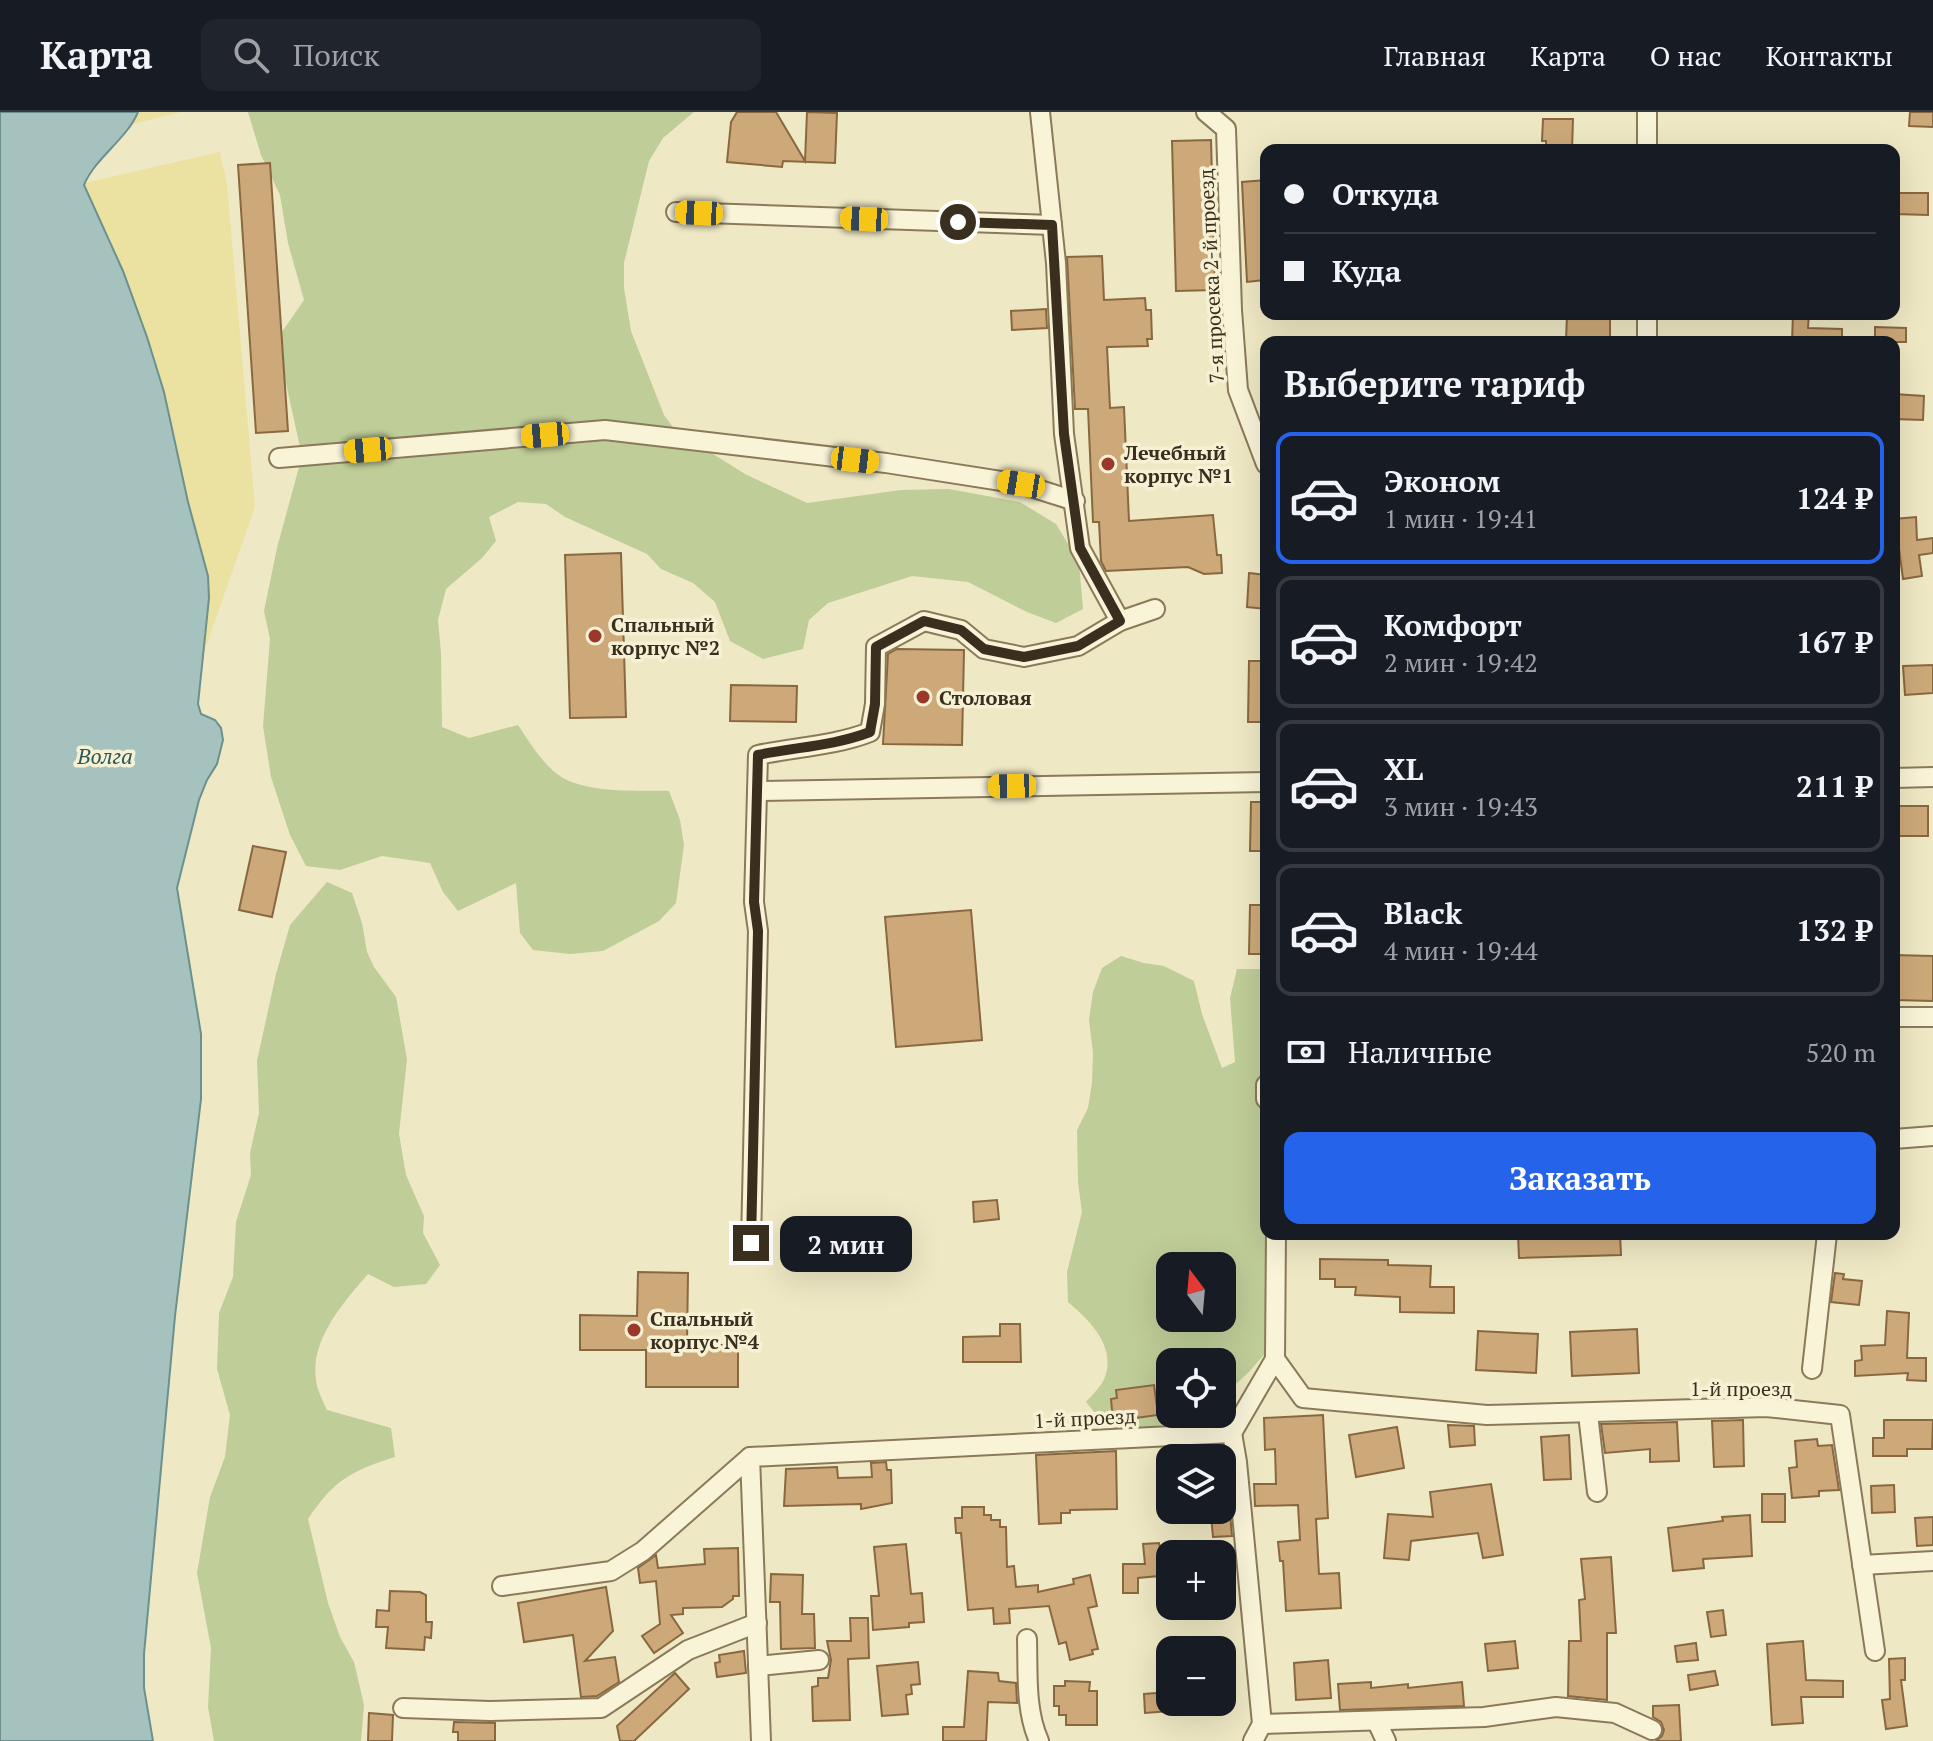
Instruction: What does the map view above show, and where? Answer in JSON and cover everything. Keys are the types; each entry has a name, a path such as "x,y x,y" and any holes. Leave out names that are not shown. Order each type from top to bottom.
{"street":[{"path":"1040,112 1052,225 1064,434 1080,548 1120,621"},
{"name":"7-я просека 2-й проезд","path":"1206,112 1225,121 1238,390 1260,448"},
{"path":"1647,112 1647,144"},
{"path":"676,212 1052,225"},
{"path":"279,458 605,430 886,463 1021,484 1075,501"},
{"path":"751,1243 758,931 754,902 758,755 834,743 870,732 875,704 876,647 924,621 961,630 984,649 1024,657 1078,646 1120,621 1155,609"},
{"path":"1900,778 1933,777"},
{"path":"757,791 1260,782"},
{"path":"1900,1017 1933,1017"},
{"path":"1900,1139 1933,1136"},
{"path":"1253,1741 1262,1724 1232,1433 1275,1359 1276,1240"},
{"path":"1812,1369 1826,1240"},
{"name":"1-й проезд","path":"1275,1359 1303,1398 1487,1415 1766,1407 1840,1415 1862,1565"},
{"path":"1588,1414 1597,1492"},
{"name":"1-й проезд","path":"750,1457 1232,1433"},
{"path":"502,1586 611,1571 643,1551 750,1457"},
{"path":"750,1457 761,1741"},
{"path":"1875,1651 1862,1565 1933,1561"},
{"path":"403,1708 490,1711 601,1708 688,1650 757,1623"},
{"path":"1027,1639 1033,1728 1039,1741"},
{"path":"758,1666 819,1660"},
{"path":"1262,1724 1484,1717 1556,1707 1615,1713 1652,1730"},
{"path":"1377,1722 1386,1741"}],"green space":[{"path":"248,112 694,112 663,138 649,161 624,263 624,288 631,331 664,415 675,430 745,474 807,503 901,490 949,489 1020,502 1056,524 1079,562 1083,609 1056,623 968,582 912,576 828,603 809,620 803,649 763,659 730,641 715,602 693,583 661,569 647,554 565,517 546,504 518,502 489,517 496,541 482,558 446,589 438,620 442,727 469,738 518,725 546,764 569,781 605,789 669,791 680,820 684,845 676,903 659,921 603,951 570,954 533,950 520,933 516,883 458,911 443,892 430,863 382,856 340,870 306,866 290,835 271,777 263,726 270,639 264,611 302,456 282,365 282,332 304,300 288,243 280,195 261,155"},
{"path":"327,882 352,893 367,952 396,997 407,1059 399,1134 406,1175 424,1216 423,1233 440,1265 426,1284 394,1287 368,1274 330,1323 315,1365 318,1388 327,1410 391,1428 395,1457 355,1472 335,1486 308,1519 328,1603 340,1637 354,1662 364,1705 361,1741 214,1741 208,1707 211,1648 197,1573 210,1497 225,1457 230,1415 217,1369 219,1313 233,1277 236,1222 251,1175 250,1153 259,1113 257,1061 276,974 290,925"},
{"path":"1121,956 1164,966 1194,981 1202,1014 1222,1068 1235,1062 1230,998 1237,969 1260,969 1260,1240 1278,1240 1275,1342 1236,1384 1236,1348 1156,1348 1156,1426 1138,1430 1127,1431 1108,1425 1086,1402 1104,1380 1107,1354 1092,1325 1068,1302 1067,1272 1082,1212 1077,1130 1088,1108 1092,1083 1093,1053 1089,1020 1093,992 1102,968"}],"sand":[{"path":"138,112 181,112 133,124"},
{"path":"220,152 227,184 255,507 203,655 208,576 164,392 124,271 84,183"}],"water":[{"name":"Волга","path":"0,112 138,112 84,185 123,271 147,337 164,392 208,576 209,598 198,704 201,714 215,720 221,728 223,740 217,764 199,800 177,888 201,1034 201,1099 175,1316 144,1654 144,1688 153,1741 0,1741"}],"building":[{"path":"737,112 776,112 805,161 807,112 837,113 835,163 783,161 782,167 727,162 731,122"},
{"path":"1910,112 1933,112 1933,127 1909,126"},
{"path":"1543,119 1573,119 1572,144 1546,144 1542,141"},
{"path":"1211,140 1215,290 1176,291 1172,141"},
{"path":"270,163 288,431 256,433 238,165"},
{"path":"1260,180 1260,280 1247,282 1242,182"},
{"path":"1900,193 1928,193 1928,215 1900,214"},
{"path":"1102,256 1104,300 1145,298 1146,310 1151,310 1152,339 1147,339 1148,346 1107,347 1110,408 1124,407 1129,521 1213,515 1222,573 1204,574 1188,567 1106,571 1101,561 1099,522 1093,522 1088,409 1075,409 1067,257"},
{"path":"1046,309 1047,328 1012,330 1011,311"},
{"path":"1567,320 1610,320 1610,336 1566,336"},
{"path":"1793,320 1809,320 1808,328 1842,329 1842,336 1792,336"},
{"path":"1875,327 1906,328 1906,342 1900,342 1900,336 1875,336"},
{"path":"1900,394 1924,396 1923,420 1900,419"},
{"path":"1916,517 1917,540 1933,538 1933,553 1919,555 1922,576 1903,579 1900,518"},
{"name":"Спальный корпус №2","path":"621,553 626,717 570,718 565,555"},
{"path":"1249,573 1260,574 1260,608 1247,607"},
{"name":"Столовая","path":"897,649 964,650 962,745 883,744 888,654"},
{"path":"1249,661 1260,661 1260,722 1248,722"},
{"path":"1933,665 1933,693 1905,695 1903,666"},
{"path":"731,685 797,686 796,722 730,721"},
{"path":"1251,802 1260,802 1260,851 1250,851"},
{"path":"1900,806 1928,806 1928,836 1900,836"},
{"path":"253,846 286,852 272,917 239,910"},
{"path":"1250,905 1260,905 1260,954 1249,954"},
{"path":"971,910 982,1040 896,1047 885,917"},
{"path":"1900,955 1933,956 1933,1001 1900,1000"},
{"path":"997,1200 999,1219 974,1222 973,1202"},
{"path":"1518,1240 1620,1240 1621,1255 1519,1258"},
{"path":"1320,1259 1388,1260 1388,1265 1431,1266 1430,1287 1454,1287 1454,1313 1400,1312 1400,1297 1355,1295 1356,1287 1335,1287 1335,1279 1320,1279"},
{"name":"Спальный корпус №4","path":"638,1272 688,1273 687,1345 738,1345 738,1387 646,1387 646,1350 580,1350 580,1315 637,1316"},
{"path":"1835,1273 1844,1274 1843,1279 1862,1281 1859,1305 1831,1302"},
{"path":"1887,1311 1909,1313 1907,1358 1926,1358 1926,1381 1907,1380 1908,1373 1855,1376 1855,1361 1862,1360 1861,1346 1885,1345"},
{"path":"1000,1324 1020,1324 1021,1362 963,1362 963,1337 1000,1336"},
{"path":"1637,1329 1639,1373 1572,1376 1570,1332"},
{"path":"1478,1331 1538,1334 1536,1373 1476,1370"},
{"path":"1154,1385 1156,1415 1113,1421 1111,1399 1117,1398 1116,1390"},
{"path":"1323,1415 1328,1518 1316,1519 1319,1574 1339,1573 1341,1608 1286,1611 1283,1561 1280,1561 1278,1542 1300,1540 1298,1505 1255,1506 1254,1484 1276,1484 1275,1449 1265,1450 1264,1418"},
{"path":"1743,1420 1744,1466 1714,1467 1712,1421"},
{"path":"1884,1420 1933,1420 1932,1449 1907,1449 1907,1456 1873,1456 1873,1438 1884,1438"},
{"path":"1677,1422 1679,1461 1650,1462 1650,1449 1605,1453 1601,1424"},
{"path":"1448,1425 1474,1426 1475,1445 1450,1447"},
{"path":"1397,1427 1404,1468 1356,1477 1349,1435"},
{"path":"1569,1435 1571,1479 1544,1480 1541,1437"},
{"path":"1817,1439 1818,1446 1832,1445 1839,1490 1819,1491 1819,1496 1792,1498 1789,1468 1797,1467 1795,1441"},
{"path":"1116,1451 1117,1509 1070,1510 1070,1513 1061,1513 1061,1523 1039,1524 1036,1455"},
{"path":"886,1462 887,1470 891,1470 892,1503 861,1509 861,1504 784,1506 786,1469 837,1467 838,1478 872,1477 871,1463"},
{"path":"1491,1484 1503,1555 1483,1558 1478,1533 1411,1541 1409,1560 1384,1558 1388,1514 1433,1517 1430,1492"},
{"path":"1894,1485 1895,1512 1872,1513 1871,1486"},
{"path":"1762,1494 1785,1494 1785,1522 1762,1522"},
{"path":"962,1507 984,1507 984,1515 991,1515 991,1520 1000,1520 1000,1527 1006,1527 1007,1567 1014,1566 1016,1587 1038,1585 1038,1592 1074,1584 1073,1579 1090,1575 1097,1606 1088,1608 1098,1649 1092,1650 1093,1654 1070,1660 1066,1642 1059,1644 1049,1606 1009,1609 1010,1623 994,1624 993,1608 968,1610 961,1533 956,1533 955,1518 962,1518"},
{"path":"1750,1515 1752,1556 1703,1559 1704,1568 1673,1571 1668,1528 1723,1521 1722,1517"},
{"path":"1933,1517 1933,1545 1917,1546 1915,1518"},
{"path":"1212,1524 1231,1524 1232,1536 1213,1537"},
{"path":"1156,1543 1156,1576 1138,1578 1138,1593 1123,1593 1123,1564 1145,1564 1143,1544"},
{"path":"906,1544 911,1594 922,1593 924,1622 909,1623 909,1627 873,1630 871,1596 879,1596 874,1547"},
{"path":"738,1548 739,1596 733,1596 722,1607 683,1608 683,1614 671,1615 683,1633 654,1653 642,1636 660,1624 656,1581 640,1583 638,1568 656,1555 658,1568 705,1564 704,1549"},
{"path":"1611,1557 1616,1633 1607,1633 1607,1700 1568,1696 1569,1641 1581,1641 1579,1600 1585,1599 1581,1559"},
{"path":"771,1574 803,1575 802,1614 814,1614 815,1648 781,1649 780,1602 770,1602"},
{"path":"606,1587 613,1631 585,1661 615,1657 619,1682 597,1696 581,1697 573,1635 524,1642 518,1603"},
{"path":"390,1591 426,1595 426,1622 432,1622 431,1638 425,1637 424,1650 386,1648 388,1627 376,1627 377,1610 389,1611"},
{"path":"1723,1610 1726,1635 1711,1637 1707,1612"},
{"path":"850,1618 868,1618 869,1658 848,1659 850,1720 813,1721 812,1687 818,1686 818,1678 828,1678 831,1660 827,1641 851,1641"},
{"path":"1515,1641 1518,1668 1488,1671 1485,1644"},
{"path":"1803,1641 1806,1680 1843,1681 1843,1697 1801,1697 1803,1723 1772,1725 1767,1644"},
{"path":"1696,1643 1698,1660 1677,1662 1675,1646"},
{"path":"744,1651 746,1673 717,1677 715,1663 720,1662 719,1655"},
{"path":"1905,1658 1905,1680 1901,1680 1907,1726 1886,1729 1882,1700 1890,1699 1889,1659"},
{"path":"1328,1660 1331,1698 1296,1700 1294,1663"},
{"path":"918,1662 920,1684 911,1685 912,1694 906,1695 908,1714 882,1716 877,1666"},
{"path":"968,1671 998,1673 999,1681 1016,1683 1017,1703 988,1702 986,1741 943,1741 943,1727 964,1727"},
{"path":"1715,1671 1718,1685 1690,1690 1688,1675"},
{"path":"675,1673 689,1689 634,1741 620,1741 617,1726"},
{"path":"1065,1681 1090,1682 1089,1691 1097,1691 1097,1725 1066,1725 1066,1715 1059,1715 1059,1706 1054,1706 1054,1686 1065,1686"},
{"path":"1371,1682 1371,1688 1408,1684 1408,1688 1462,1682 1464,1706 1340,1710 1338,1684"},
{"path":"1156,1693 1156,1712 1145,1713 1144,1694"},
{"path":"1679,1705 1681,1741 1656,1741 1664,1730 1661,1722 1653,1717 1653,1706"},
{"path":"369,1713 393,1715 392,1741 368,1741"},
{"path":"454,1722 495,1723 495,1741 458,1741 458,1732 453,1732"}],"place":[{"name":"Лечебный корпус №1","path":"1108,464"},
{"name":"Спальный корпус №2","path":"595,636"},
{"name":"Столовая","path":"923,697"},
{"name":"Спальный корпус №4","path":"634,1330"}],"route":[{"path":"751,1243 758,931 754,902 758,755 819,746 870,732 875,704 876,647 924,621 961,630 984,649 1024,657 1078,646 1120,621 1080,548 1064,434 1052,225 958,222"}]}
